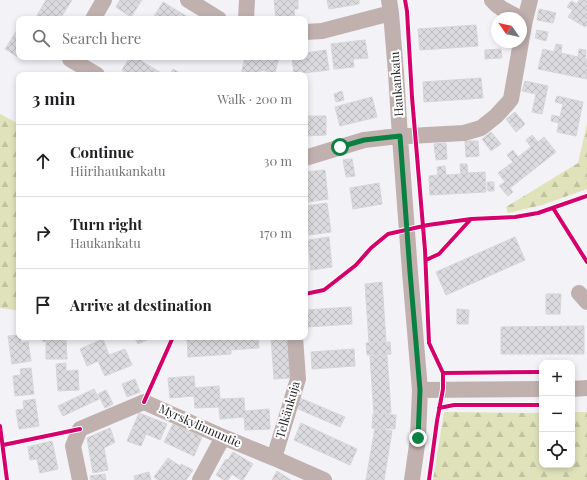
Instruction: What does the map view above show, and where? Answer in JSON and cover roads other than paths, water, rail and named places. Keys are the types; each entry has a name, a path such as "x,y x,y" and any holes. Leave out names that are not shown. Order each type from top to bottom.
{"street":[{"path":"95,16 104,0"},
{"path":"188,0 214,16"},
{"path":"246,16 247,0"},
{"path":"492,0 508,12"},
{"path":"525,12 530,0"},
{"path":"308,32 322,31 390,6"},
{"name":"Haukankatu","path":"390,6 420,390 418,438 412,480"},
{"path":"308,157 364,140 400,136 464,133 481,128 496,116 510,99 520,48"},
{"path":"72,60 92,72"},
{"name":"Telkänkuja","path":"274,458 298,379 295,340"},
{"path":"575,388 587,388"},
{"path":"420,390 539,389"},
{"name":"Myrskylinnuntie","path":"80,480 74,446 80,429 144,402 274,458 316,478"},
{"path":"200,480 223,437"}]}
